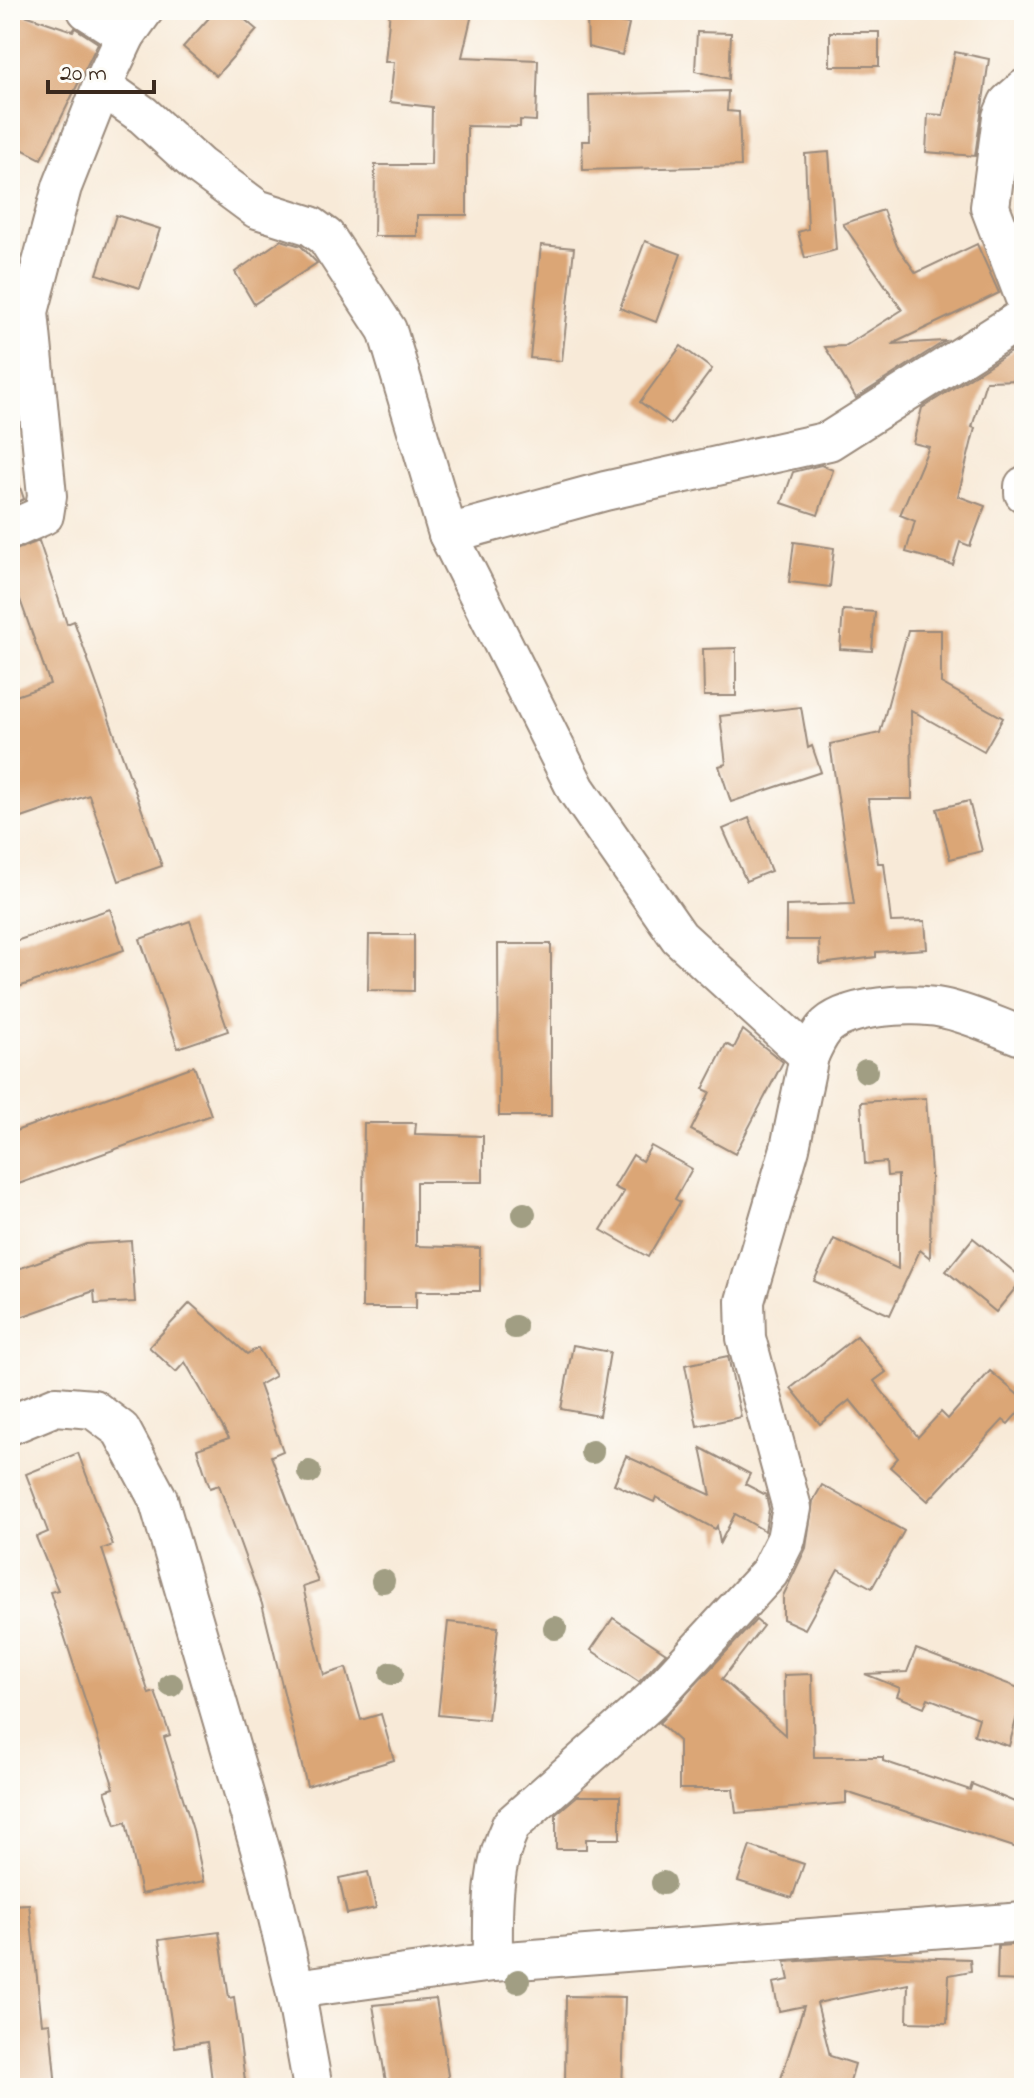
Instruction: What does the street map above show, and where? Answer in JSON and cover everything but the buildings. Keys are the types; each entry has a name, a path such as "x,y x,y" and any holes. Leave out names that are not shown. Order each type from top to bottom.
{"street":[{"path":"10,530 44,515 47,496 29,312 62,187 102,86 135,22 87,10"},
{"path":"102,86 143,115 199,166 257,209 311,226 326,237 387,330 448,534 576,789 679,937 809,1056"},
{"path":"1024,89 1008,103 1002,117 990,207 1024,296"},
{"path":"448,534 605,491 829,441 1024,317"},
{"path":"1024,486 1024,493"},
{"path":"493,1962 493,1879 498,1852 511,1825 652,1700 769,1573 786,1539 792,1508 746,1338 745,1301 787,1162 809,1056 823,1030 835,1019 852,1012 896,1007 938,1007 960,1012 1024,1037"},
{"path":"10,1425 56,1406 93,1409 121,1430 158,1499 263,1861 295,1989 313,2088"},
{"path":"295,1989 493,1962 1024,1922"}]}
